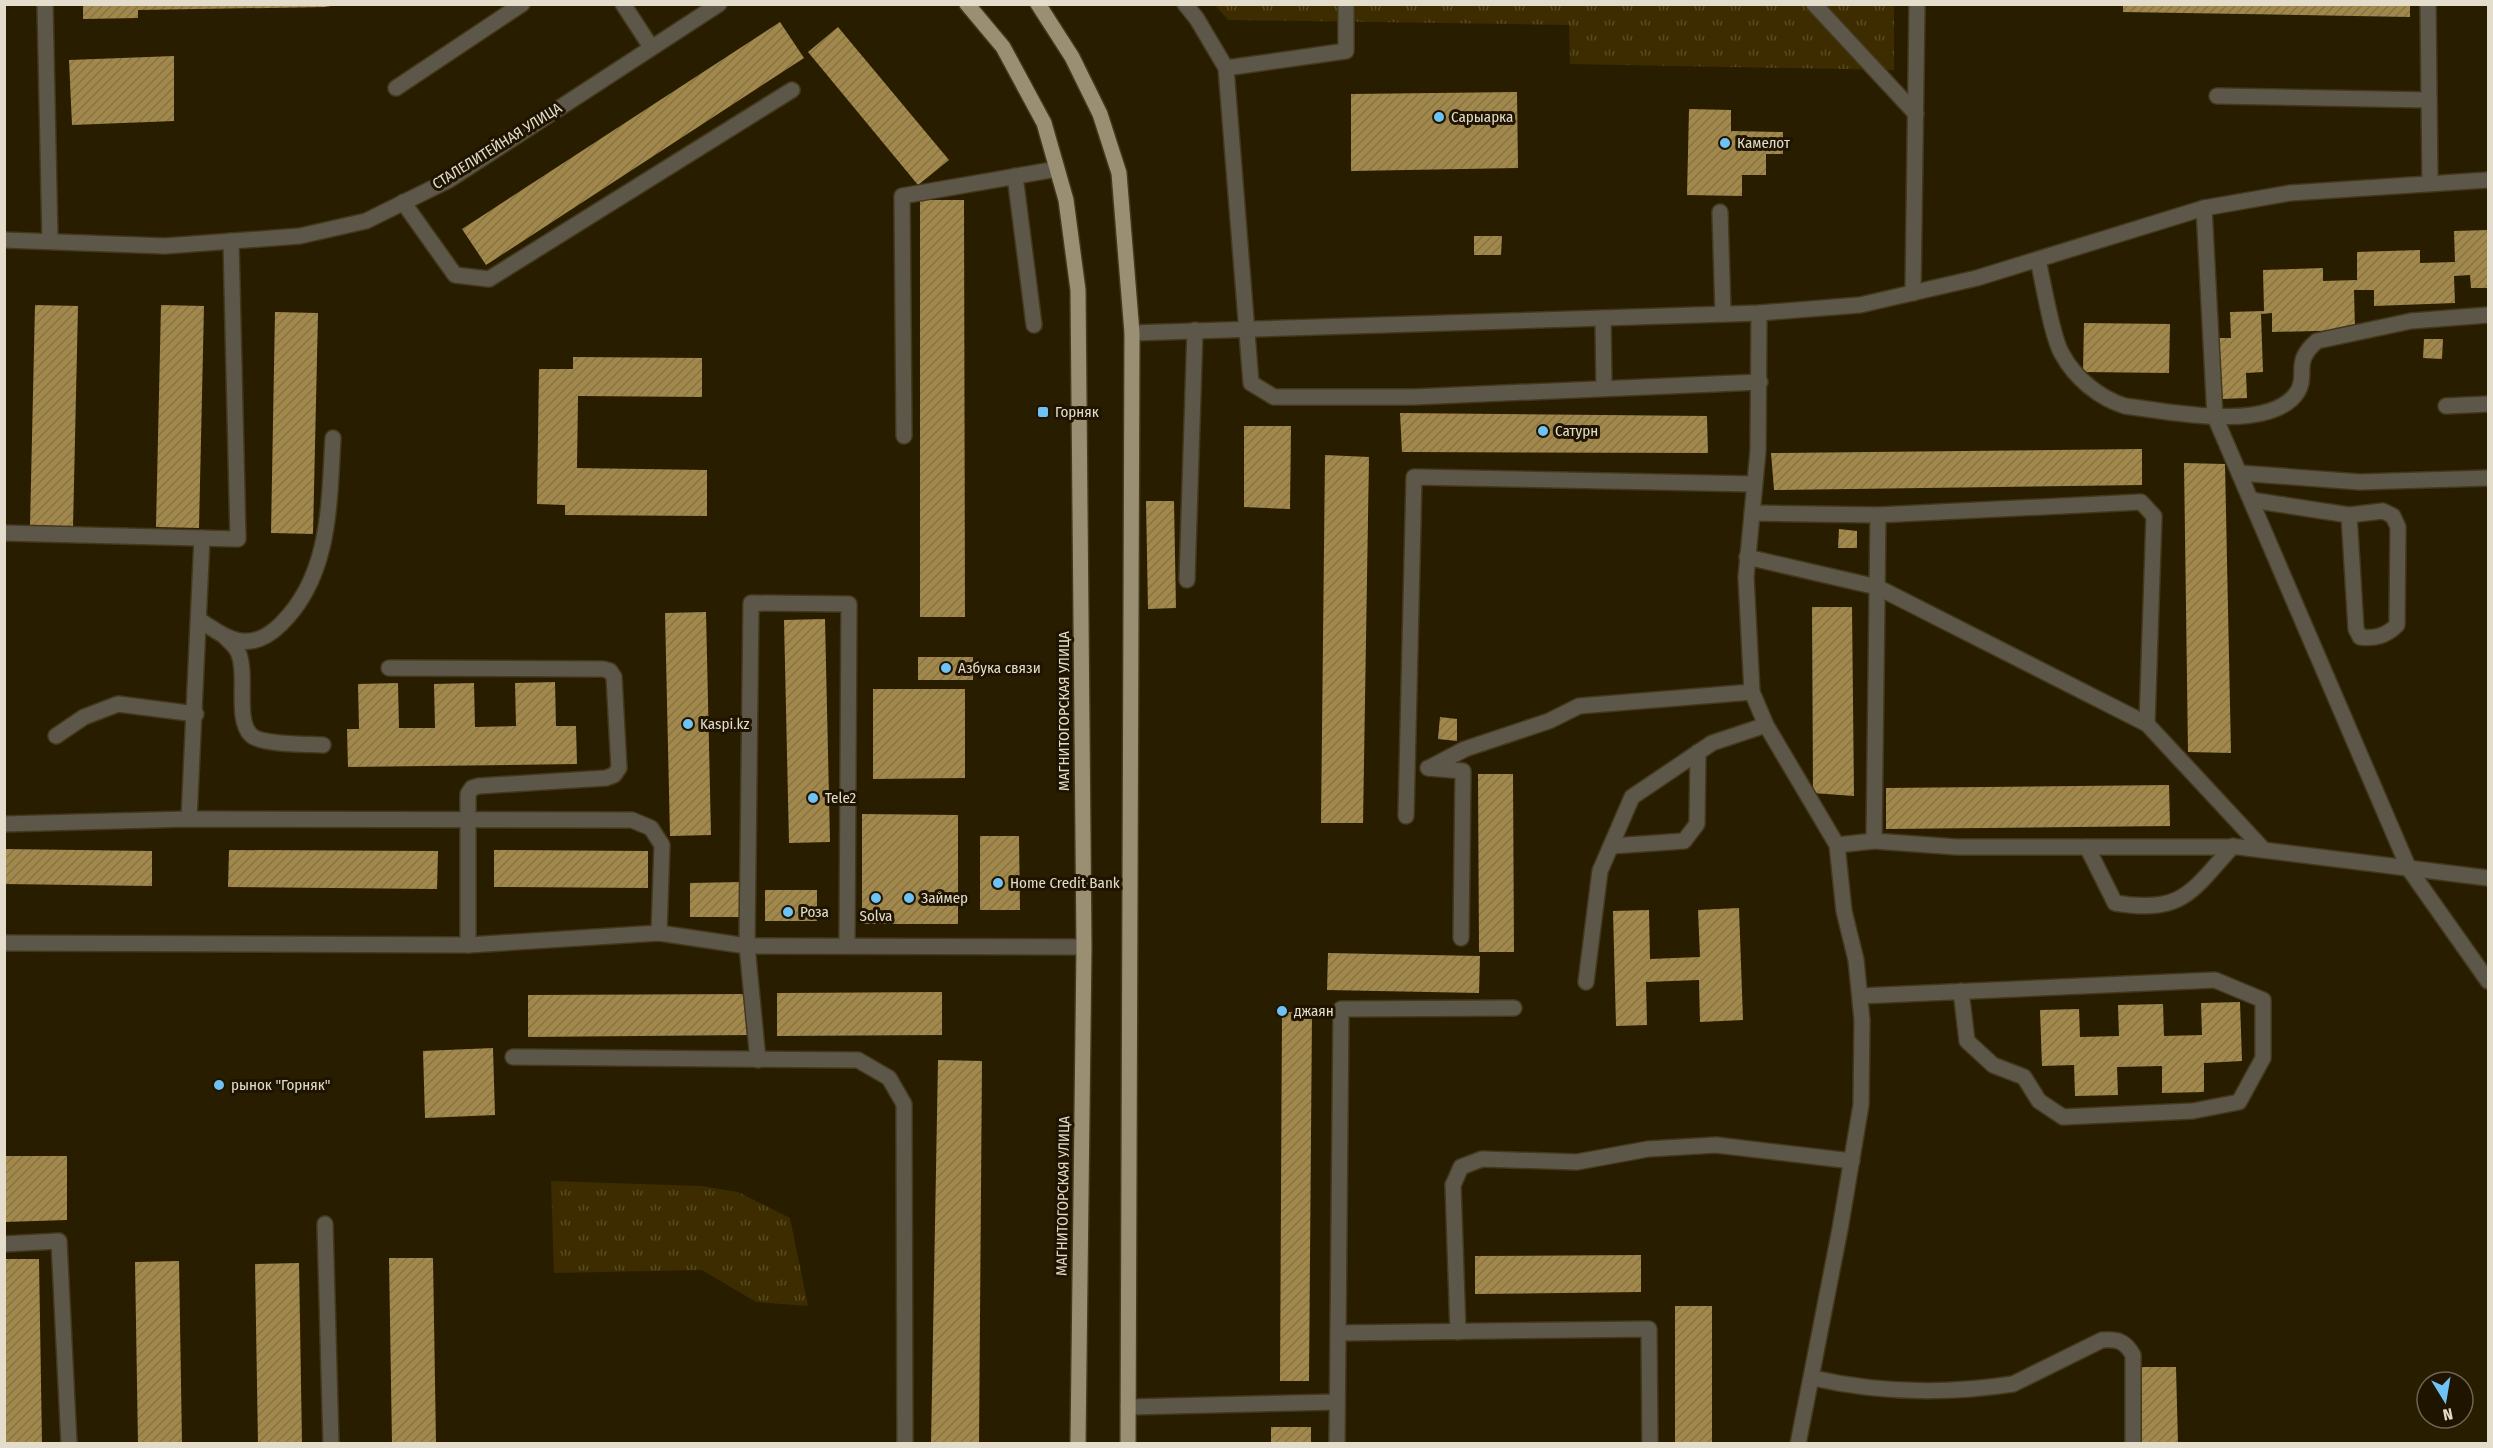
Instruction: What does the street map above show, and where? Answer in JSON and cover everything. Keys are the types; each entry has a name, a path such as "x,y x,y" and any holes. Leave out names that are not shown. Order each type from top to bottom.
{"main road":[{"name":"МАГНИТОГОРСКАЯ УЛИЦА","path":"967,4 1003,47 1044,123 1066,200 1078,290 1084,947 1078,1443"},
{"path":"1038,4 1072,57 1100,114 1119,173 1132,333 1128,1443"}],"street":[{"path":"45,4 50,242"},
{"path":"396,88 522,4"},
{"path":"623,4 651,47"},
{"name":"СТАЛЕЛИТЕЙНАЯ УЛИЦА","path":"4,240 165,246 300,236 366,221 449,180 718,4"},
{"path":"1185,4 1197,19 1226,68 1251,383 1274,397 1413,397 1760,382"},
{"path":"1226,68 1346,51 1346,4"},
{"path":"1814,4 1916,114"},
{"path":"1913,293 1917,4"},
{"path":"2428,4 2430,183"},
{"path":"403,202 455,275 489,279 792,90"},
{"path":"2217,96 2429,100"},
{"path":"904,436 902,196 1057,169"},
{"path":"1015,176 1034,325"},
{"path":"1132,333 1759,313 1860,305 1977,278 2204,208 2290,193 2488,180"},
{"path":"2204,208 2215,417 2409,869 2488,981"},
{"path":"1720,212 1723,314"},
{"path":"4,533 238,538 231,241"},
{"path":"2038,260 2061,353 2087,385 2111,402 2125,406 2215,417 2268,412 2279,408 2298,390 2306,350 2316,341 2411,321 2488,315"},
{"path":"1759,313 1760,382 1755,484 1746,577 1752,692 1766,725 1837,845 1844,910 1856,960 1862,1020 1861,1105 1813,1378 1798,1443"},
{"path":"1603,318 1604,388"},
{"path":"1187,580 1195,330"},
{"path":"2446,406 2488,404"},
{"path":"224,636 248,641 268,636 286,619 310,588 328,528 333,438"},
{"path":"2239,473 2360,482 2488,478"},
{"path":"1406,816 1414,477 1755,484"},
{"path":"2251,500 2349,515 2383,511 2393,516 2398,527 2397,625 2389,633 2372,639 2360,637 2355,629 2349,515"},
{"path":"1752,513 1878,515 2141,502 2154,516 2147,724"},
{"path":"1874,841 1878,515"},
{"path":"189,819 196,714 202,538"},
{"path":"1748,557 1877,587 2147,724 2264,850"},
{"path":"758,1059 747,946 751,603 849,604 847,946"},
{"path":"199,620 224,636 237,649 241,662 244,725 251,736 263,741 323,745"},
{"path":"389,668 603,669 610,671 614,677 619,768 614,775 606,778 472,788 468,794 468,945"},
{"path":"1429,768 1465,749 1549,720 1579,706 1752,692"},
{"path":"56,736 84,717 118,704 196,714"},
{"path":"1586,982 1600,872 1632,797 1712,742 1766,725"},
{"path":"1611,846 1684,841 1697,824 1698,752"},
{"path":"1407,765 1463,771 1461,938"},
{"path":"4,824 189,819 467,817 632,820 651,828 662,845 659,933"},
{"path":"1837,845 1874,841 1957,847 2233,846 2488,878"},
{"path":"2087,847 2115,903 2137,907 2160,906 2186,897 2233,846"},
{"path":"4,943 468,945 659,933 747,946 1084,947"},
{"path":"1860,996 1961,991 2215,980 2263,1000 2263,1058 2239,1102 2193,1111 2063,1117 2039,1101 2024,1077 1993,1065 1967,1041 1961,991"},
{"path":"1336,1443 1341,1009 1514,1008"},
{"path":"513,1057 858,1060 889,1078 904,1104 905,1443"},
{"path":"1458,1332 1453,1185 1461,1167 1482,1159 1577,1162 1648,1149 1716,1145 1852,1161"},
{"path":"325,1224 331,1443"},
{"path":"4,1244 59,1241 69,1443"},
{"path":"1338,1333 1649,1329 1650,1443"},
{"path":"1813,1378 1851,1387 1924,1391 1998,1387 2013,1384 2102,1340 2117,1339 2127,1345 2133,1355 2133,1443"},
{"path":"1128,1407 1337,1402"}],"green space":[{"path":"1215,5 1894,5 1894,70 1570,64 1569,25 1228,20"},
{"path":"551,1181 701,1186 738,1192 790,1218 808,1306 756,1302 702,1270 554,1273"}],"building":[{"path":"83,4 343,4 325,7 138,10 138,18 83,19"},
{"path":"2123,4 2410,4 2410,17 2123,12"},
{"path":"780,22 804,58 486,265 462,229"},
{"path":"838,27 949,160 918,185 808,52"},
{"path":"174,56 174,121 72,125 69,60"},
{"path":"1517,92 1518,168 1351,171 1351,94"},
{"path":"1689,109 1731,110 1731,131 1783,132 1783,154 1766,154 1766,175 1742,175 1742,196 1687,195"},
{"path":"920,200 964,200 965,617 920,617"},
{"path":"2488,230 2488,288 2471,288 2470,275 2454,276 2455,303 2374,306 2374,290 2354,290 2355,330 2272,332 2272,313 2261,314 2263,372 2246,373 2247,398 2221,399 2219,338 2231,338 2230,312 2264,311 2263,270 2323,268 2323,281 2357,280 2357,252 2420,250 2420,263 2455,262 2454,231"},
{"path":"1474,236 1502,236 1501,255 1474,255"},
{"path":"35,305 78,306 73,527 30,526"},
{"path":"161,305 204,306 199,528 156,527"},
{"path":"275,312 318,313 313,534 271,533"},
{"path":"2084,323 2170,324 2169,373 2083,372"},
{"path":"2424,339 2443,339 2442,359 2423,358"},
{"path":"573,357 702,358 702,397 578,396 577,468 707,470 707,516 565,515 565,505 537,504 539,369 573,369"},
{"path":"1400,413 1707,416 1708,453 1402,452"},
{"path":"1244,426 1291,426 1290,509 1244,507"},
{"path":"2142,449 2142,485 1774,490 1771,453"},
{"path":"1325,455 1369,457 1363,823 1321,823"},
{"path":"2184,463 2225,464 2231,753 2188,752"},
{"path":"1146,501 1174,501 1176,608 1148,609"},
{"path":"1839,529 1857,531 1857,548 1838,548"},
{"path":"1812,607 1852,607 1854,796 1813,793"},
{"path":"706,612 711,835 670,836 665,613"},
{"path":"825,619 830,842 789,843 784,620"},
{"path":"918,657 973,657 973,680 918,680"},
{"path":"555,682 556,726 576,726 577,764 348,767 347,729 359,729 358,684 398,683 399,728 435,728 434,684 474,683 475,727 516,726 515,683"},
{"path":"873,689 965,689 965,778 873,779"},
{"path":"1440,717 1457,719 1457,741 1438,739"},
{"path":"1478,774 1513,774 1514,952 1479,952"},
{"path":"2169,785 2170,826 1886,829 1886,788"},
{"path":"862,814 958,815 958,924 862,924"},
{"path":"980,836 1019,836 1020,910 980,910"},
{"path":"4,849 152,851 152,886 4,884"},
{"path":"229,850 438,851 437,889 228,887"},
{"path":"494,850 648,851 648,888 494,887"},
{"path":"741,882 741,917 690,917 690,883"},
{"path":"765,890 817,890 817,921 765,921"},
{"path":"1739,908 1743,1020 1700,1022 1699,980 1646,982 1647,1025 1616,1026 1613,911 1649,910 1650,959 1700,957 1698,910"},
{"path":"1328,953 1480,956 1479,993 1327,990"},
{"path":"942,992 942,1035 777,1036 777,993"},
{"path":"750,994 750,1035 528,1037 528,995"},
{"path":"2240,1002 2242,1061 2204,1063 2204,1092 2162,1093 2162,1066 2117,1067 2118,1095 2075,1096 2074,1065 2042,1066 2040,1010 2079,1009 2080,1037 2119,1036 2118,1005 2163,1004 2164,1036 2202,1035 2201,1003"},
{"path":"1282,1012 1312,1012 1309,1381 1280,1381"},
{"path":"493,1048 495,1115 425,1118 423,1051"},
{"path":"938,1060 982,1061 979,1444 931,1444"},
{"path":"4,1156 67,1156 67,1220 4,1222"},
{"path":"1641,1255 1641,1292 1475,1294 1475,1256"},
{"path":"389,1258 433,1258 436,1444 392,1444"},
{"path":"4,1259 39,1259 42,1444 4,1444"},
{"path":"179,1261 182,1444 138,1444 135,1262"},
{"path":"299,1263 302,1444 258,1444 255,1264"},
{"path":"1675,1306 1712,1306 1712,1444 1675,1444"},
{"path":"2137,1367 2176,1367 2178,1444 2139,1444"},
{"path":"1271,1427 1311,1427 1311,1444 1271,1444"}],"place":[{"name":"Сарыарка","path":"1439,117"},
{"name":"Камелот","path":"1725,143"},
{"name":"Горняк","path":"1043,412"},
{"name":"Сатурн","path":"1543,431"},
{"name":"Азбука связи","path":"946,668"},
{"name":"Kaspi.kz","path":"688,724"},
{"name":"Tele2","path":"813,798"},
{"name":"Home Credit Bank","path":"998,883"},
{"name":"Solva","path":"876,898"},
{"name":"Займер","path":"909,898"},
{"name":"Роза","path":"788,912"},
{"name":"джаян","path":"1282,1011"},
{"name":"рынок \"Горняк\"","path":"219,1085"}]}
